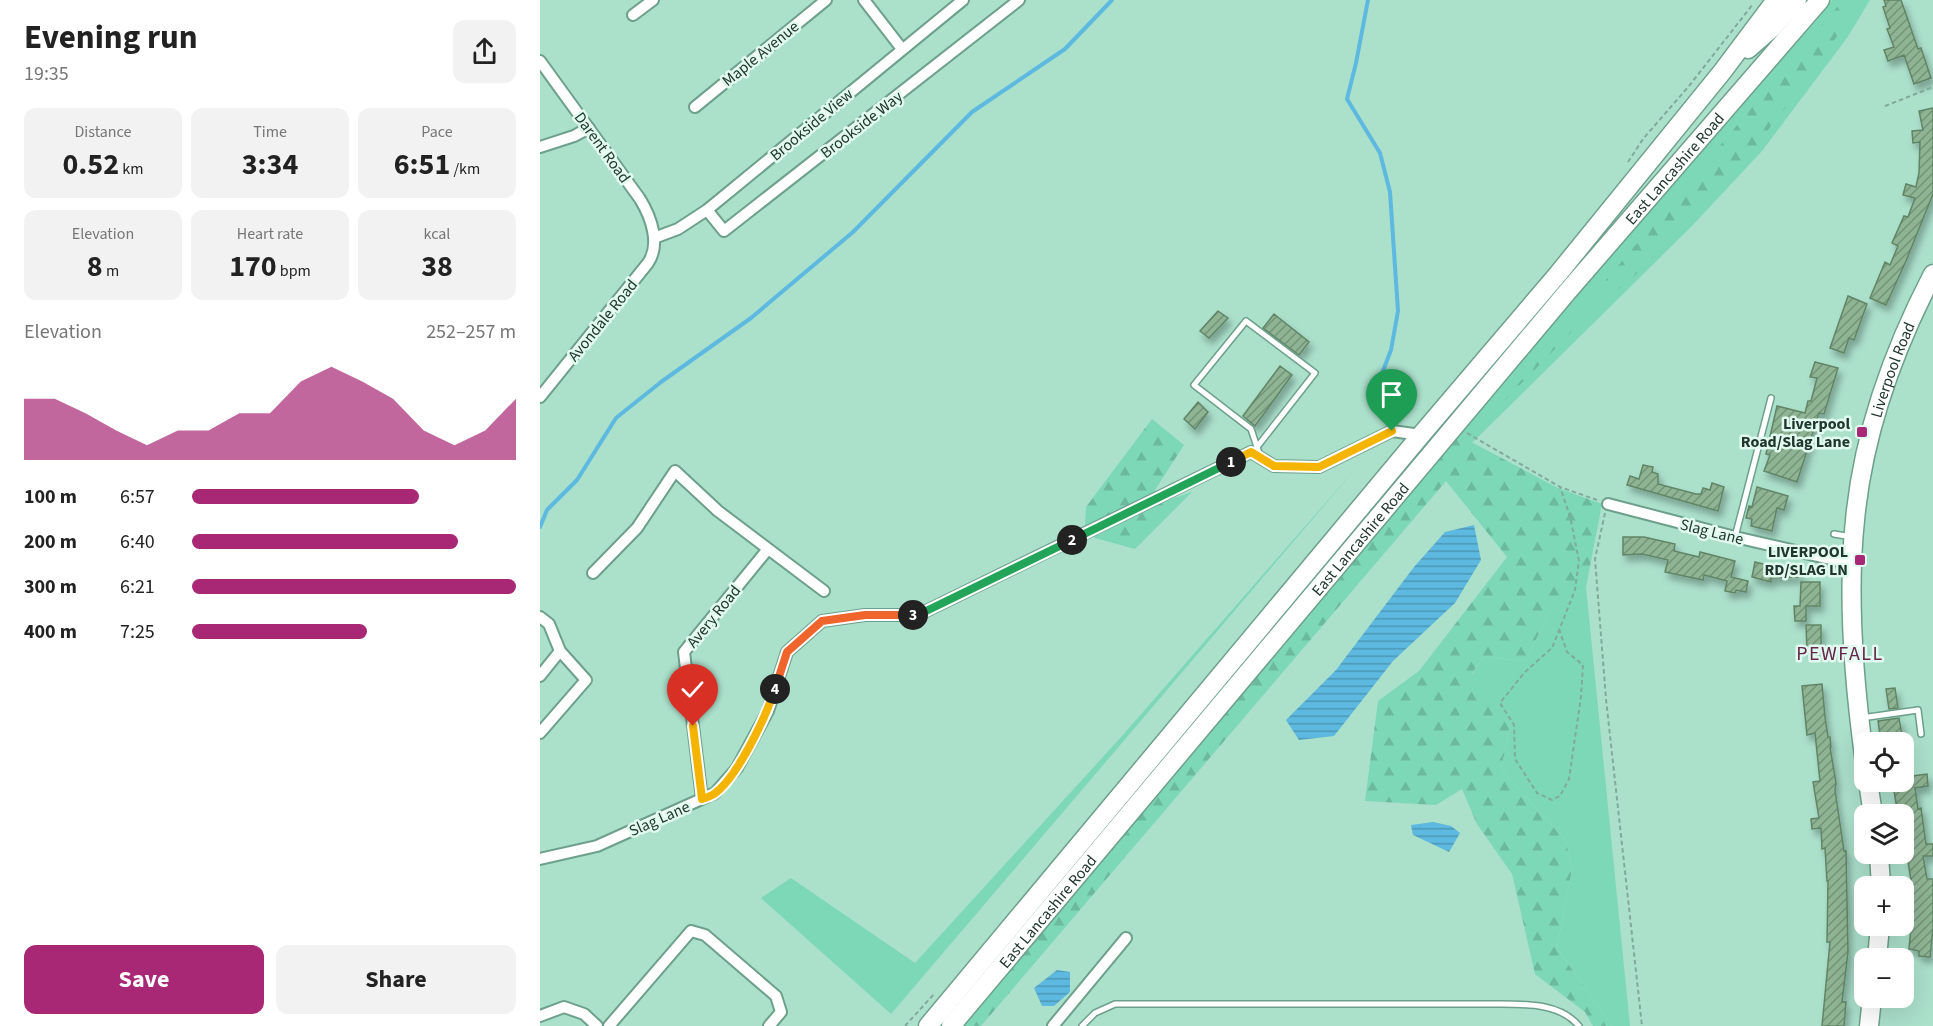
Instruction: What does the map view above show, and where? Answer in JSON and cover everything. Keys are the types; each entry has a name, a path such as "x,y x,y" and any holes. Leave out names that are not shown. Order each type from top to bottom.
{"highway":[{"name":"East Lancashire Road","path":"928,1026 1558,274 1722,72 1776,0"},
{"path":"1722,72 1772,28 1797,0"},
{"name":"East Lancashire Road","path":"951,1026 1450,430 1820,0"},
{"name":"Liverpool Road","path":"1861,732 1852,618 1853,538 1859,488 1867,449 1880,405 1910,322 1933,274"},
{"path":"1426,429 1450,430"},
{"path":"1869,1026 1871,1008"}],"street":[{"path":"633,15 653,0"},
{"name":"Maple Avenue","path":"695,107 826,0"},
{"path":"864,0 902,49"},
{"name":"Brookside View","path":"654,238 678,229 707,210 963,0"},
{"name":"Brookside Way","path":"707,210 724,231 1018,0"},
{"name":"Darent Road","path":"540,61 640,199 647,212 654,238"},
{"path":"540,147 574,136 589,128"},
{"name":"Avondale Road","path":"540,397 648,263 652,255 654,238"},
{"name":"Slag Lane","path":"540,859 597,846 715,794 737,768 768,711 787,652 822,621 865,615 918,615 1251,452 1259,452 1274,466 1319,467 1392,431 1426,429"},
{"path":"593,573 637,528 675,471 718,511 824,591"},
{"name":"Slag Lane","path":"1608,504 1852,564"},
{"name":"Avery Road","path":"702,799 684,652 768,549"},
{"path":"540,617 549,624 561,651 586,680 540,732"},
{"path":"540,676 561,651"},
{"path":"609,1026 691,931 705,935 776,996 781,1012 769,1026"},
{"path":"1053,1026 1126,938"},
{"path":"540,1016 564,1006 584,1014 597,1026"}],"lane":[{"path":"1245,321 1315,373 1259,452 1251,429 1194,385 1245,321"},
{"path":"1735,537 1772,398"},
{"path":"1834,534 1853,538"},
{"path":"1860,718 1918,710 1921,734"},
{"path":"1082,1026 1095,1013 1115,1004 1501,1004 1541,1006 1556,1010 1574,1019 1580,1026"}],"path":[{"path":"1885,106 1933,87"},
{"path":"1450,430 1560,487 1608,504 1595,559 1606,699 1642,1026"},
{"path":"1559,629 1567,652 1583,665 1581,698 1569,779 1560,796 1552,800 1537,793 1515,759 1514,725 1500,703 1524,673 1552,648 1559,629 1575,590 1579,561 1570,516 1560,487"}],"green space":[{"path":"1832,0 1870,0 1847,38 1762,151 1691,227 1472,443 1458,435 1807,27"},
{"path":"1843,0 1862,0 1815,68 1753,150 1690,221 1627,283 1602,301 1502,403"},
{"path":"1152,419 1184,445 1155,490 1162,502 1192,492 1135,549 1095,538 1085,525 1086,507"},
{"path":"1458,435 1558,488 1602,504 1586,587 1548,614 1526,661 1483,657 1472,674 1511,723 1501,769 1566,841 1572,869 1557,948 1612,1026 1593,1026 1585,1012 1535,974 1512,874 1477,824 1462,789 1436,805 1365,801 1378,701 1419,671 1507,557 1446,481 981,1026 964,1026"},
{"path":"1357,467 891,1014 761,898 791,878 915,963 1122,736"},
{"path":"1586,587 1630,1026 1612,1026 1557,948 1572,869 1566,841 1501,769 1511,723 1472,675 1483,657 1526,661 1548,614"}],"water":[{"path":"1474,525 1481,560 1455,603 1393,661 1334,736 1299,740 1286,720 1336,670 1414,567 1445,532"},
{"path":"1433,822 1451,826 1460,833 1449,852 1413,835 1411,825"},
{"path":"1057,970 1070,972 1070,992 1054,1006 1042,1006 1034,988"}],"building":[{"path":"1884,0 1901,0 1931,78 1914,84 1904,55 1888,61 1884,50 1894,47 1887,29 1890,28 1883,7 1886,6"},
{"path":"1933,108 1933,194 1886,305 1870,298 1885,262 1890,265 1898,246 1892,243 1904,216 1908,217 1915,198 1903,195 1906,184 1916,187 1919,173 1920,142 1913,143 1912,131 1923,130 1919,111"},
{"path":"1848,296 1867,304 1854,340 1849,338 1844,353 1830,348"},
{"path":"1218,311 1228,318 1209,338 1200,331"},
{"path":"1274,314 1309,342 1299,355 1263,328"},
{"path":"1815,362 1838,368 1824,414 1819,413 1797,482 1764,471 1770,455 1766,454 1777,406 1805,413 1817,378 1810,377"},
{"path":"1280,366 1292,375 1255,426 1243,416"},
{"path":"1198,402 1208,412 1195,429 1184,419"},
{"path":"1643,465 1653,467 1652,472 1658,474 1658,484 1696,494 1701,494 1703,488 1710,490 1712,483 1724,487 1718,511 1627,485 1630,476 1639,479"},
{"path":"1757,487 1788,496 1784,510 1777,508 1772,531 1751,526 1752,519 1746,518 1749,506 1752,507"},
{"path":"1623,537 1644,537 1675,544 1674,551 1699,557 1700,552 1735,561 1731,577 1748,581 1746,592 1725,591 1727,581 1704,575 1703,580 1665,572 1668,560 1642,554 1623,555"},
{"path":"1755,562 1803,574 1803,577 1771,578 1771,582 1752,577"},
{"path":"1801,582 1820,582 1820,606 1806,606 1806,621 1795,621 1794,606 1800,606"},
{"path":"1806,625 1821,625 1821,650 1807,651"},
{"path":"1822,684 1836,783 1835,790 1844,851 1846,851 1848,952 1842,1002 1846,1002 1844,1026 1822,1026 1830,942 1827,942 1828,881 1821,828 1812,829 1811,819 1819,818 1813,782 1820,781 1815,733 1807,735 1802,686"},
{"path":"1895,688 1898,708 1889,709 1886,689"},
{"path":"1899,718 1901,732 1880,732 1878,721"},
{"path":"1927,774 1928,786 1915,788 1918,809 1921,808 1926,844 1933,844 1933,856 1923,856 1927,879 1933,879 1933,928 1930,957 1919,956 1919,951 1909,948 1910,936 1914,936 1914,876 1910,876 1908,864 1914,864 1914,804 1896,804 1894,792 1914,792 1914,776"}],"waterway":[{"path":"540,527 547,510 577,480 616,418 661,382 751,318 853,232 972,112 1065,49 1112,0"},
{"path":"1368,0 1347,99 1380,153 1390,192 1398,311 1391,350 1381,376 1392,403"}],"place":[{"name":"Liverpool Road/Slag Lane","path":"1862,432"},
{"name":"LIVERPOOL RD/SLAG LN","path":"1860,560"}],"district":[{"name":"PEWFALL","path":"1840,653"}],"route":[{"path":"693,726 702,799 715,794 737,768 768,711 787,652 822,621 865,615 918,615 1251,452 1274,466 1319,467 1392,431"}]}
